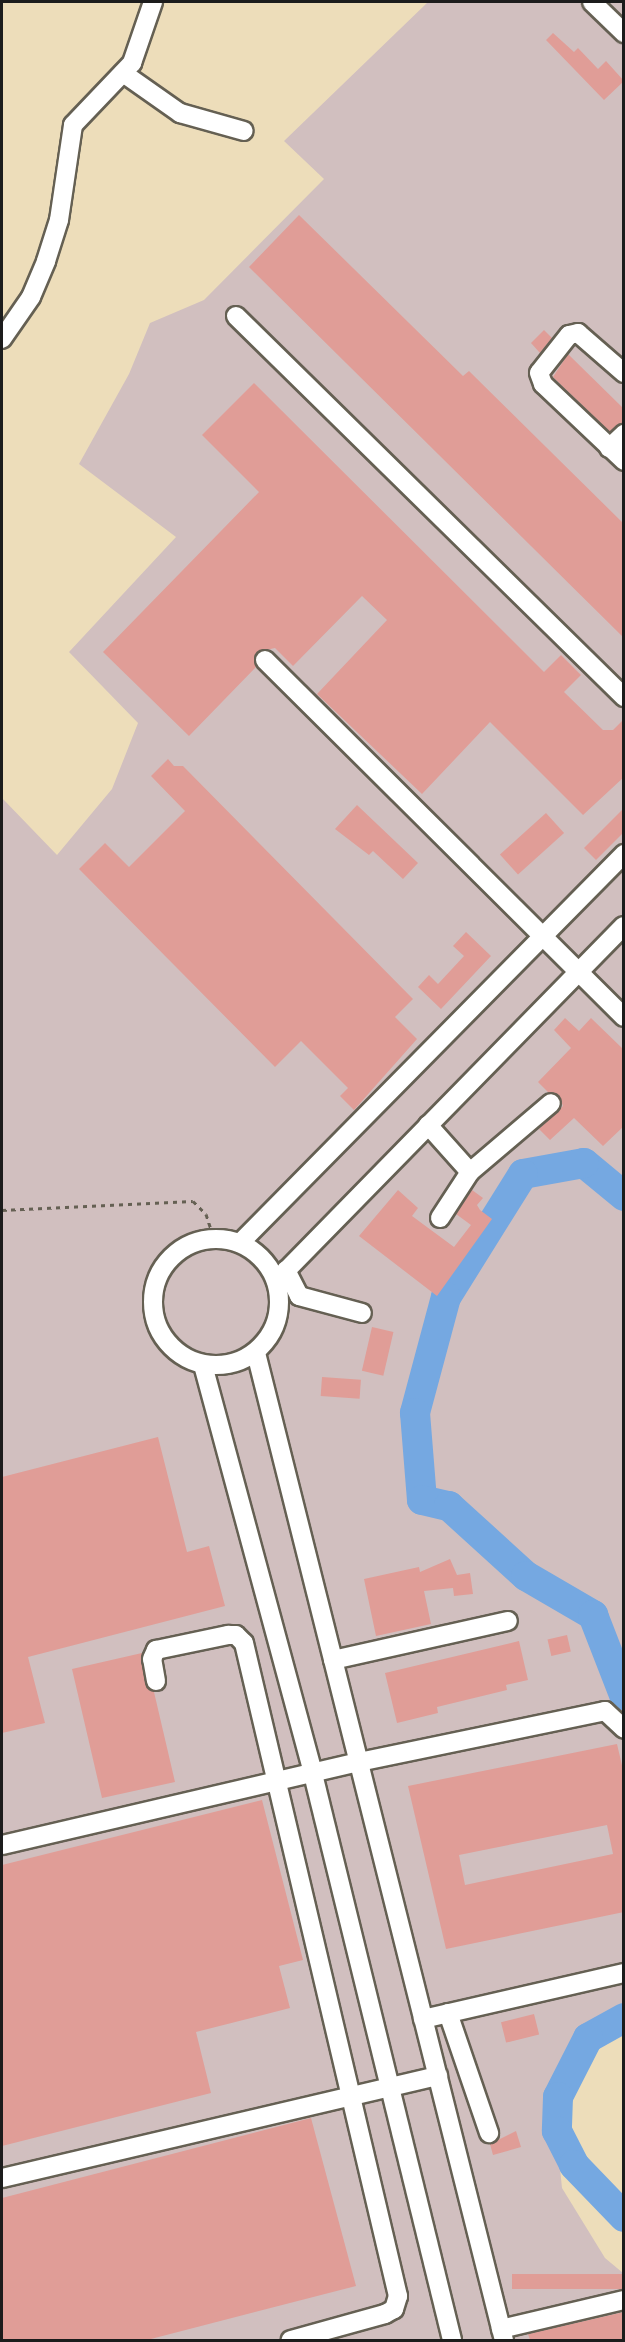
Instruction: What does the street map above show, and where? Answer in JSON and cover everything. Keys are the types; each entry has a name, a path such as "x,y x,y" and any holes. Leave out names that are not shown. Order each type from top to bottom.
{"street":[{"path":"2,339 31,297 46,261 59,220 73,125 123,73 140,46 153,2"},
{"path":"592,2 624,33"},
{"path":"123,73 180,113 244,131"},
{"path":"236,316 624,697"},
{"path":"624,373 578,333 569,335 539,373 543,384 624,461"},
{"path":"609,447 624,434"},
{"path":"265,660 624,1017"},
{"path":"240,1243 624,854"},
{"path":"362,1313 299,1296 280,1276 262,1258 240,1243 214,1238 188,1245 167,1260 154,1293 152,1310 161,1335 179,1355 203,1365 231,1365 256,1353 272,1332 279,1307 280,1276 624,926"},
{"path":"440,1218 470,1172 551,1103"},
{"path":"428,1125 470,1172"},
{"path":"256,1353 503,2335 624,2300"},
{"path":"203,1365 313,1774 388,2089 452,2340"},
{"path":"333,1660 508,1621"},
{"path":"156,1681 152,1659 156,1650 228,1635 241,1639 398,2296 394,2309 291,2340"},
{"path":"2,1845 359,1762 605,1711 624,1729"},
{"path":"423,2019 624,1973"},
{"path":"448,2013 489,2133"},
{"path":"2,2178 438,2076"}],"path":[{"path":"2,1210 193,1201 206,1214 214,1238"}],"shaded area":[{"path":"428,2 623,2 624,2022 574,2069 555,2119 562,2188 605,2258 623,2273 623,2340 2,2340 2,798 57,855 112,789 138,723 69,652 176,537 79,464 129,374 150,323 204,300 324,179 284,141"}],"building":[{"path":"553,33 574,52 578,48 598,69 606,61 624,81 604,100 546,40"},
{"path":"299,215 463,376 469,371 624,524 624,638 249,267"},
{"path":"544,330 552,338 540,353 531,343"},
{"path":"568,354 624,409 624,423 610,432 553,377"},
{"path":"254,383 544,672 561,655 581,675 564,692 603,730 613,730 624,719 624,777 583,815 490,722 422,794 317,694 387,620 362,596 293,666 275,648 257,652 256,667 189,736 103,652 259,492 202,435"},
{"path":"168,759 174,766 183,766 413,999 395,1017 417,1039 354,1110 340,1096 348,1088 301,1041 275,1067 79,869 105,843 129,867 185,811 151,776"},
{"path":"357,805 418,863 403,879 373,851 369,855 335,829"},
{"path":"624,808 624,832 596,860 584,848"},
{"path":"546,813 564,833 518,875 500,854"},
{"path":"466,932 491,956 441,1009 418,987 429,975 438,984 464,956 453,946"},
{"path":"565,1018 579,1031 591,1018 624,1050 624,1126 603,1146 574,1118 550,1140 539,1129 563,1106 559,1095 548,1092 538,1082 571,1048 554,1030"},
{"path":"398,1190 418,1208 412,1216 454,1247 471,1225 456,1214 472,1190 483,1198 477,1205 480,1210 492,1219 437,1296 359,1236"},
{"path":"372,1327 393,1332 383,1376 362,1371"},
{"path":"322,1377 361,1380 360,1399 321,1396"},
{"path":"158,1437 187,1552 209,1546 225,1606 28,1657 45,1723 2,1733 2,1477"},
{"path":"450,1559 457,1575 470,1573 473,1594 454,1596 453,1588 424,1591 431,1624 376,1636 364,1579 419,1567 420,1572"},
{"path":"567,1635 571,1652 551,1656 548,1639"},
{"path":"519,1641 528,1680 506,1685 507,1690 437,1707 438,1713 397,1723 385,1673"},
{"path":"142,1653 145,1683 154,1692 175,1782 102,1798 72,1669"},
{"path":"617,1744 624,1774 624,1912 446,1949 408,1786","holes":["607,1825 613,1854 465,1885 459,1855"]},
{"path":"262,1800 303,1960 279,1966 290,2008 196,2032 211,2093 2,2146 2,1865"},
{"path":"534,2014 539,2034 506,2043 501,2022"},
{"path":"311,2118 356,2286 147,2340 2,2340 2,2198"},
{"path":"516,2131 521,2147 493,2155 490,2144"},
{"path":"512,2274 624,2274 624,2289 512,2289"},
{"path":"624,2312 624,2340 530,2340 528,2334"}],"waterway":[{"path":"624,1196 584,1163 523,1174 446,1297 415,1413 422,1500 449,1506 526,1576 593,1615 624,1695"},
{"path":"624,2018 588,2038 558,2097 557,2131 574,2165 624,2217"}]}
